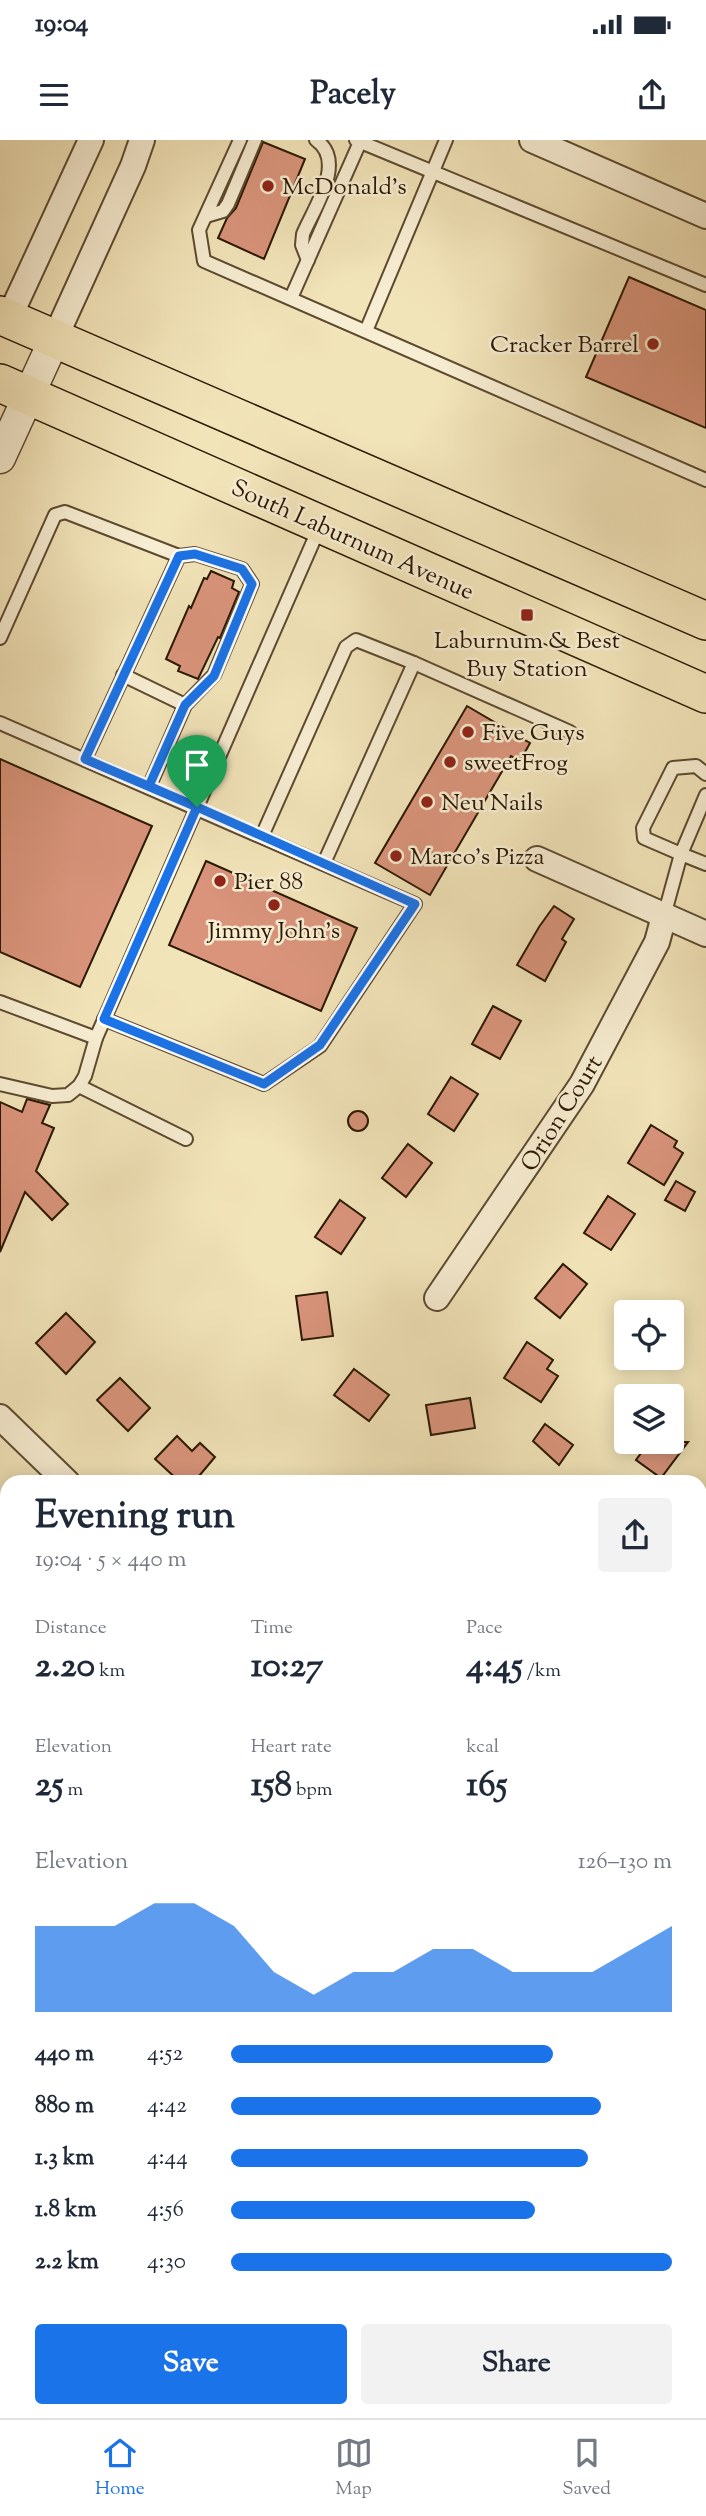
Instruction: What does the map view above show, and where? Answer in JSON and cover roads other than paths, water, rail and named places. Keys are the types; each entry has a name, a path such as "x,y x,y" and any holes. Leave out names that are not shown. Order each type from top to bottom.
{"main road":[{"path":"3,324 55,338 706,621"},
{"name":"South Laburnum Avenue","path":"14,390 706,694"}],"street":[{"path":"3,324 91,140"},
{"path":"0,458 14,390 55,338 142,140"},
{"path":"532,140 706,216"},
{"path":"537,859 706,934"},
{"name":"Orion Court","path":"437,1298 582,1084 657,942 664,916"},
{"path":"0,1417 60,1475"}],"lane":[{"path":"240,140 199,230 204,261 706,480"},
{"path":"206,216 222,211 228,204 255,140"},
{"path":"308,260 302,245 303,234 331,164 328,151 316,140"},
{"path":"366,331 446,140"},
{"path":"291,298 358,141 706,285"},
{"path":"0,638 55,515 65,512 179,556 195,554 242,569 252,584 214,676 185,705 149,786"},
{"path":"0,1084 52,1096 68,1095 79,1086 104,1019 320,525"},
{"path":"85,759 179,556"},
{"path":"262,836 346,647 356,640 570,732"},
{"path":"324,863 414,663"},
{"path":"123,675 185,705"},
{"path":"0,723 415,904 320,1045 264,1084 104,1019"},
{"path":"706,774 696,766 673,768 643,828 644,838 706,864"},
{"path":"664,916 681,854 706,795"},
{"path":"0,1002 96,1038"},
{"path":"79,1086 186,1139"}],"place":[{"name":"McDonald's","path":"268,186"},
{"name":"Cracker Barrel","path":"653,344"},
{"name":"Laburnum & Best Buy Station","path":"527,615"},
{"name":"Five Guys","path":"468,732"},
{"name":"sweetFrog","path":"450,762"},
{"name":"Neu Nails","path":"427,802"},
{"name":"Marco's Pizza","path":"396,856"},
{"name":"Pier 88","path":"220,881"},
{"name":"Jimmy John's","path":"274,905"}]}
